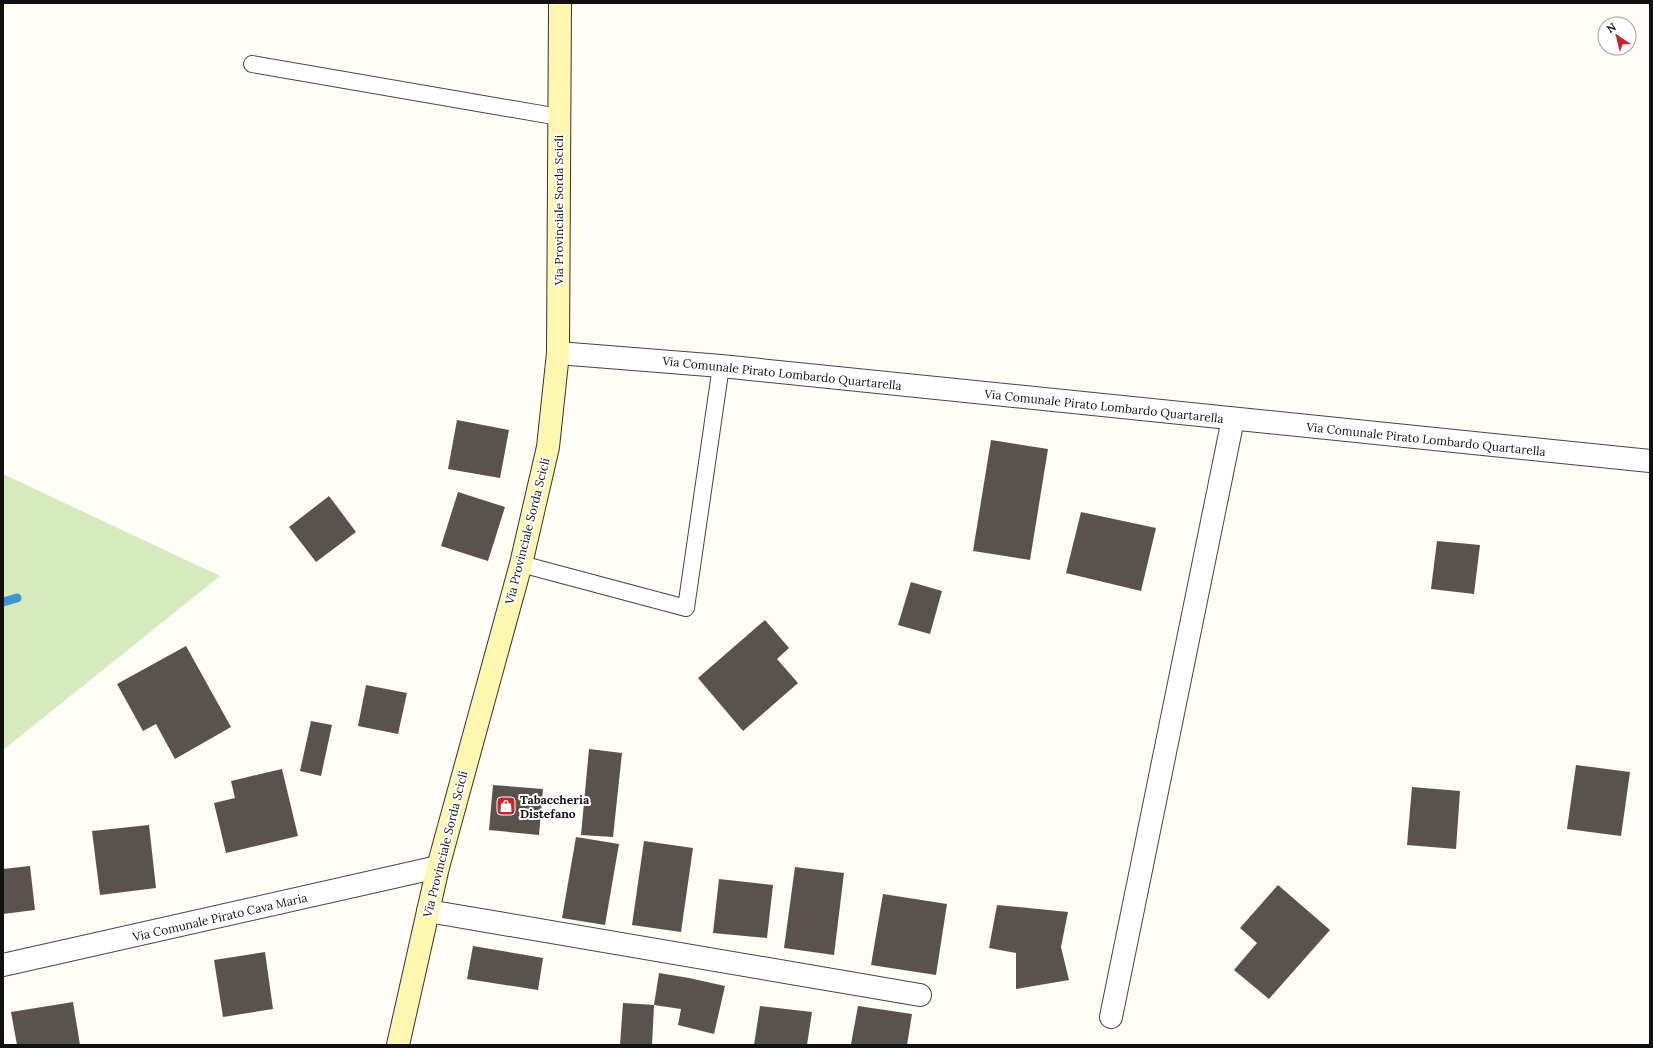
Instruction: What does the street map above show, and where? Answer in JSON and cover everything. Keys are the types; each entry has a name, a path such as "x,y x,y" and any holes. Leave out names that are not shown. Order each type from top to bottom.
{"main road":[{"name":"Via Provinciale Sorda Scicli","path":"398,1045 438,868 521,564 548,447 558,353 560,3"}],"street":[{"name":"Via Comunale Pirato Lombardo Quartarella","path":"558,353 721,366 1650,461"},
{"path":"1111,1017 1233,419"},
{"name":"Via Comunale Pirato Cava Maria","path":"3,966 438,868"},
{"path":"428,911 920,995"}],"lane":[{"path":"252,64 559,118"},
{"path":"521,564 686,608 721,366"}],"green space":[{"path":"3,474 220,576 3,750"}],"building":[{"path":"457,420 509,430 500,478 448,469"},
{"path":"991,440 1048,449 1030,560 973,551"},
{"path":"458,492 505,507 488,561 441,546"},
{"path":"329,496 356,532 316,562 289,527"},
{"path":"1081,512 1156,528 1141,591 1066,573"},
{"path":"1437,541 1480,545 1474,594 1431,589"},
{"path":"911,582 942,591 930,634 898,625"},
{"path":"765,620 789,648 777,659 798,683 743,731 698,678"},
{"path":"186,646 231,727 175,759 156,724 143,731 117,684"},
{"path":"366,685 407,693 398,734 358,726"},
{"path":"311,721 332,725 321,776 300,771"},
{"path":"589,749 622,753 613,837 581,835"},
{"path":"1576,765 1630,772 1621,836 1567,829"},
{"path":"282,769 298,836 226,853 214,803 235,798 231,781"},
{"path":"493,785 543,789 539,835 489,830"},
{"path":"1412,787 1460,791 1456,849 1407,845"},
{"path":"149,825 156,888 100,895 92,831"},
{"path":"576,837 619,844 605,925 562,918"},
{"path":"644,841 693,848 681,932 632,925"},
{"path":"30,866 35,910 3,914 3,869"},
{"path":"795,867 844,873 834,955 784,948"},
{"path":"719,879 773,885 767,938 713,933"},
{"path":"1278,885 1330,930 1269,999 1234,970 1257,943 1240,928"},
{"path":"883,894 947,904 936,975 871,965"},
{"path":"997,905 1068,912 1061,947 1069,980 1016,989 1016,953 989,948"},
{"path":"473,946 543,958 538,990 467,979"},
{"path":"265,952 273,1009 223,1017 214,960"},
{"path":"659,973 725,986 714,1034 678,1025 681,1009 654,1005"},
{"path":"73,1002 80,1045 17,1045 11,1012"},
{"path":"623,1003 654,1005 652,1045 620,1045"},
{"path":"760,1006 812,1012 807,1045 754,1045"},
{"path":"858,1006 912,1014 907,1045 851,1044"}],"waterway":[{"path":"3,602 17,598"}],"place":[{"name":"Tabaccheria Distefano","path":"506,806"}]}
